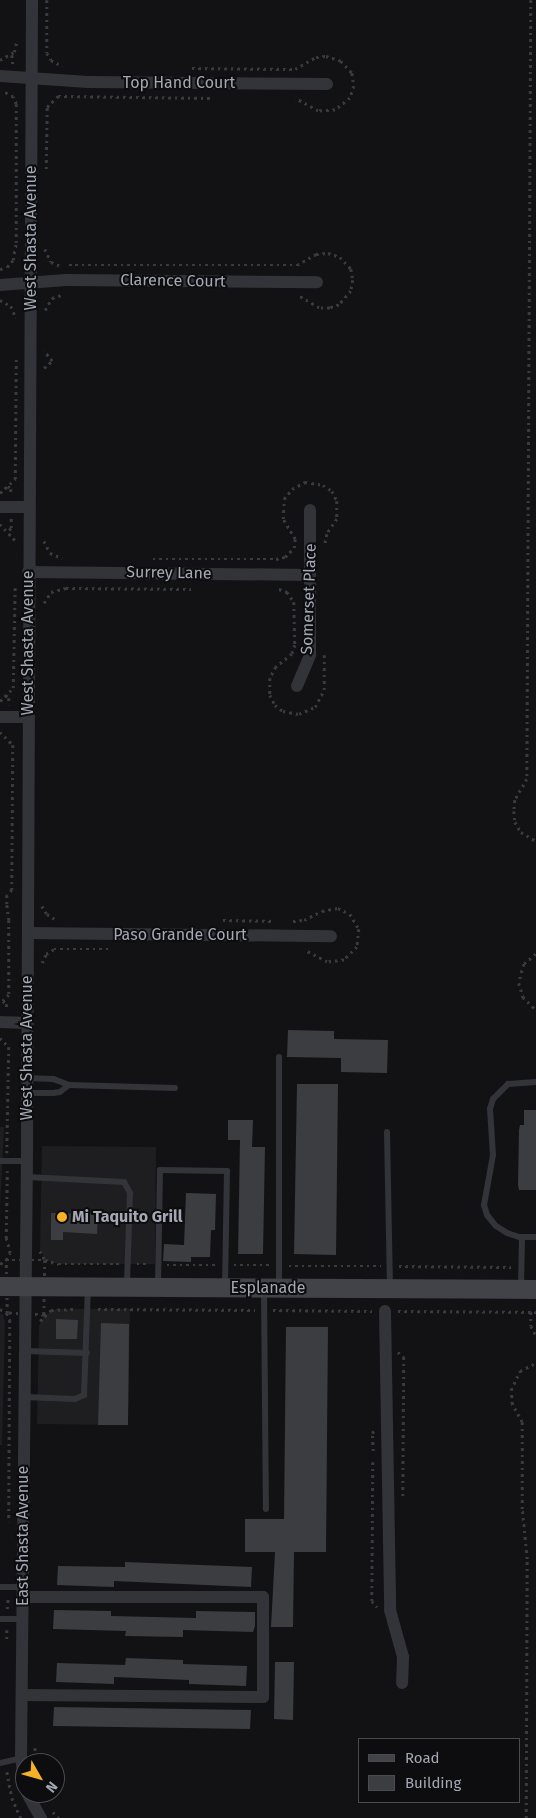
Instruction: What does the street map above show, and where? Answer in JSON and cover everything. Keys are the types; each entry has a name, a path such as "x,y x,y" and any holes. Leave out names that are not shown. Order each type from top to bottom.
{"main road":[{"name":"Esplanade","path":"0,1286 529,1289"}],"street":[{"name":"West Shasta Avenue","path":"26,1286 32,0"},
{"name":"Top Hand Court","path":"0,76 88,82 327,84"},
{"name":"Clarence Court","path":"0,285 66,280 317,282"},
{"path":"0,507 29,507"},
{"name":"Somerset Place","path":"297,686 310,655 310,510"},
{"name":"Surrey Lane","path":"28,572 310,575"},
{"path":"0,717 28,717"},
{"name":"Paso Grande Court","path":"28,933 331,936"},
{"path":"0,1022 28,1023"},
{"name":"East Shasta Avenue","path":"21,1753 26,1286"},
{"path":"385,1311 390,1610 403,1657 402,1683"},
{"path":"22,1695 263,1696 263,1597 23,1592"},
{"path":"33,1803 41,1818"}],"lane":[{"path":"266,1509 264,1310 279,1266 279,1057"},
{"path":"27,1078 53,1079 69,1085 175,1088"},
{"path":"536,1082 508,1084 493,1099 490,1109 493,1155 484,1205 487,1215 496,1226 507,1233 522,1237 536,1237"},
{"path":"27,1093 60,1092 69,1085"},
{"path":"387,1132 390,1289"},
{"path":"0,1161 27,1161"},
{"path":"158,1288 160,1170 227,1171 225,1288"},
{"path":"27,1177 124,1182 130,1193 127,1288"},
{"path":"522,1237 521,1267 529,1289"},
{"path":"24,1397 80,1398 85,1389 88,1287"},
{"path":"25,1351 87,1352"},
{"path":"0,1587 23,1592"},
{"path":"0,1619 23,1619"},
{"path":"0,1763 15,1759"}],"path":[{"path":"47,0 47,53 58,65 71,67"},
{"path":"531,0 527,779 515,800 514,811 516,822 522,832 536,841"},
{"path":"0,60 6,59 14,52 17,33"},
{"path":"191,68 295,69 316,58 326,56 342,60 352,73 353,92 346,103 335,110 318,111 302,100 292,98"},
{"path":"0,91 5,91 13,97 17,108 15,254 11,264 0,269"},
{"path":"46,171 47,107 58,96 211,98"},
{"path":"45,244 48,259 60,266 297,265 316,254 328,253 340,257 351,269 353,280 351,291 344,300 335,306 319,308 293,294"},
{"path":"45,316 46,306 52,298 68,294"},
{"path":"0,300 14,310 16,327"},
{"path":"44,342 44,351 52,361 44,368"},
{"path":"0,493 15,478 16,356"},
{"path":"145,558 276,559 285,557 292,552 295,539 284,518 284,499 298,485 312,482 328,488 335,496 338,506 337,519 325,538 325,552"},
{"path":"0,524 16,538 15,548"},
{"path":"44,537 45,546 50,553 64,558"},
{"path":"0,701 13,688 15,578"},
{"path":"43,610 47,596 59,589 197,589"},
{"path":"273,589 287,592 293,598 295,607 294,650 290,657 276,668 268,684 270,695 279,708 288,713 299,714 310,711 320,702 324,690 324,646"},
{"path":"0,732 14,745 12,890 7,895 9,995 0,1004"},
{"path":"42,904 47,914 58,919"},
{"path":"290,921 304,920 322,911 338,908 350,914 359,929 357,947 344,960 327,962 300,949"},
{"path":"222,920 282,921"},
{"path":"41,968 44,958 54,949 116,949"},
{"path":"536,954 524,964 519,983 523,997 536,1010"},
{"path":"40,1244 44,1257 53,1264 521,1267"},
{"path":"38,1326 42,1317 51,1310 536,1312"},
{"path":"531,1312 531,1326 536,1335"},
{"path":"403,1503 404,1357"},
{"path":"526,1818 527,1559 522,1509 522,1422 512,1404 511,1390 520,1370 536,1363"},
{"path":"373,1452 372,1433 377,1427"},
{"path":"373,1461 372,1601 381,1613"}],"shaded area":[{"path":"0,1127 4,1127 0,1208"},
{"path":"42,1146 156,1147 155,1264 58,1264 45,1260 40,1250"},
{"path":"56,1309 130,1309 128,1425 37,1424 39,1326 44,1315"},
{"path":"0,1314 3,1314 5,1323 2,1445 0,1445"}],"building":[{"path":"288,1030 334,1031 334,1039 388,1040 387,1073 341,1072 341,1058 287,1057"},
{"path":"297,1084 338,1084 336,1255 294,1254"},
{"path":"524,1110 536,1110 536,1190 519,1190 518,1185 519,1130 520,1125 524,1125"},
{"path":"228,1120 253,1120 252,1147 265,1147 263,1254 238,1254 240,1140 228,1140"},
{"path":"186,1193 216,1194 215,1230 211,1230 210,1257 191,1257 191,1262 163,1261 164,1244 184,1245"},
{"path":"51,1213 98,1214 97,1234 63,1232 63,1240 51,1240"},
{"path":"56,1319 78,1320 77,1339 56,1339"},
{"path":"101,1323 129,1324 128,1425 98,1425"},
{"path":"286,1327 328,1327 326,1552 294,1552 293,1627 271,1627 275,1552 245,1552 245,1519 284,1519"},
{"path":"125,1562 252,1567 251,1587 114,1581 114,1587 57,1585 58,1566 125,1567"},
{"path":"54,1610 111,1611 111,1616 196,1618 196,1611 255,1612 255,1626 253,1632 183,1630 183,1637 125,1636 126,1631 53,1629"},
{"path":"126,1658 183,1660 183,1664 247,1666 246,1686 189,1684 189,1680 114,1677 114,1684 56,1682 57,1663 125,1665"},
{"path":"275,1662 294,1662 293,1720 274,1719"},
{"path":"54,1707 251,1710 250,1729 53,1726"}],"place":[{"name":"Mi Taquito Grill","path":"62,1217"}]}
